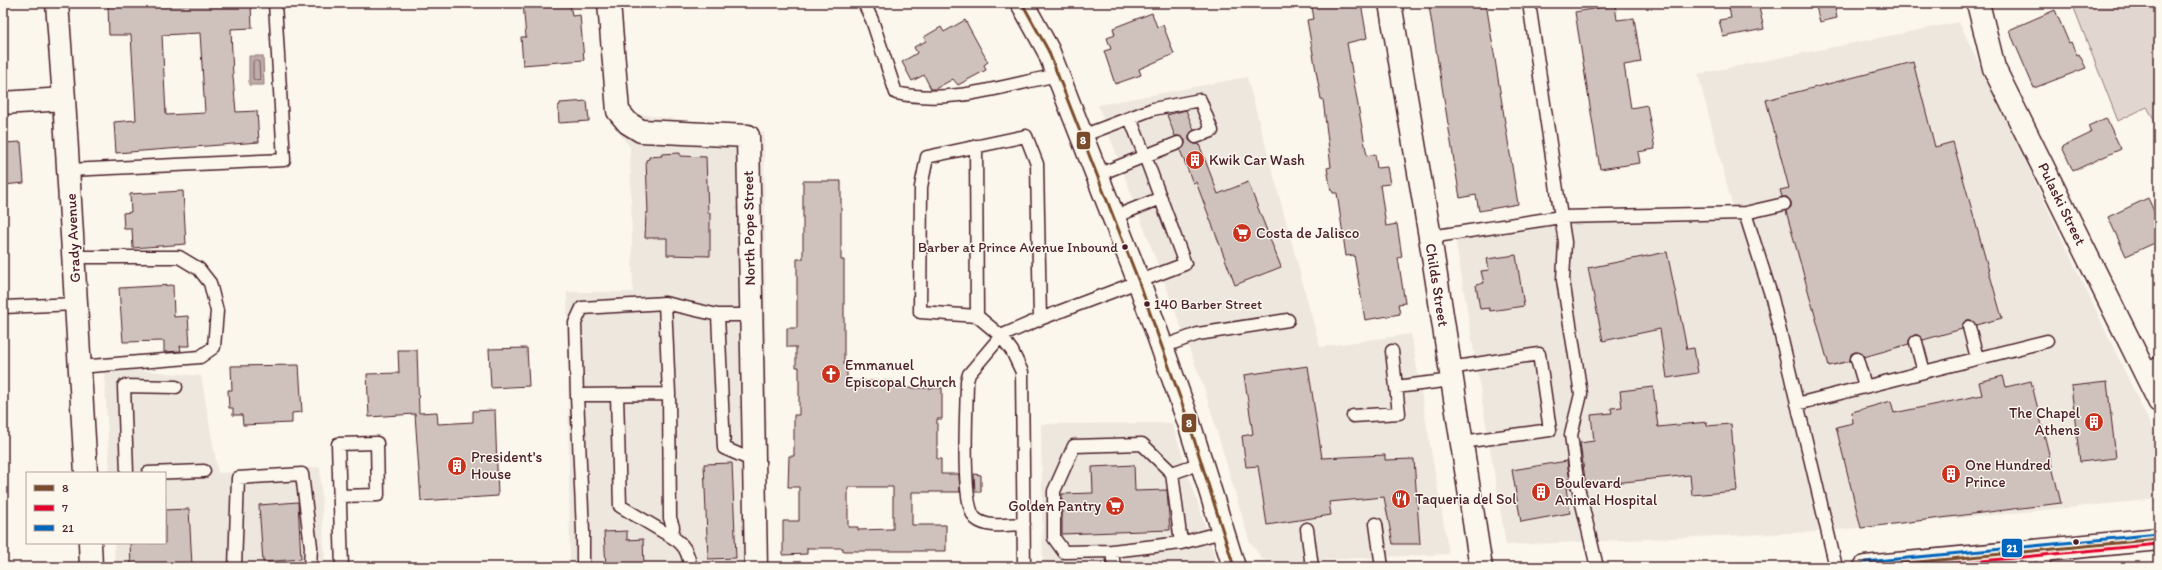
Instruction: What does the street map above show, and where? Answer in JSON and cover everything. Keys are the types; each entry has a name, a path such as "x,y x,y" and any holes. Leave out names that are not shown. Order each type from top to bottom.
{"street":[{"name":"Grady Avenue","path":"57,3 77,304 79,367 86,472"},
{"name":"North Pope Street","path":"609,3 618,111 628,123 640,131 748,136 756,567"},
{"path":"1022,3 1048,50 1139,282 1202,463 1234,567"},
{"name":"Childs Street","path":"1390,3 1430,237 1481,567"},
{"name":"Pulaski Street","path":"1978,3 1994,68 2152,367 2159,401"},
{"path":"3,103 64,99"},
{"path":"1865,567 2006,553 2044,558 2159,539"},
{"path":"90,544 91,567"},
{"path":"1983,567 2006,553"}],"lane":[{"path":"68,170 284,160 275,3"},
{"path":"864,3 872,20 896,93 917,98 983,92 1058,75"},
{"path":"1529,3 1565,242 1563,280 1581,394 1571,435 1578,486 1597,567"},
{"path":"1082,136 1152,110 1200,100 1212,131 1196,137"},
{"path":"1024,524 983,523 972,515 968,502 967,382 969,374 1001,336 1040,318 1185,264 1130,118"},
{"path":"1024,567 1022,372 1012,351 1001,336 977,316 920,312 921,187 927,157 1026,136 1037,164 1040,318"},
{"path":"1097,175 1178,143"},
{"path":"976,146 977,316"},
{"path":"1114,217 1161,198"},
{"path":"1430,237 1561,218 1745,213 1784,204"},
{"path":"1745,213 1772,298 1836,567"},
{"path":"74,257 179,257 198,268 210,283 217,310 214,347 200,357 79,367"},
{"path":"583,567 575,323 582,308 666,303 718,315 751,315"},
{"path":"666,303 669,394 670,518 673,527 672,537"},
{"path":"3,307 77,304"},
{"path":"718,315 724,448 754,461"},
{"path":"1162,346 1198,334 1288,320"},
{"path":"1969,327 1978,358"},
{"path":"1796,404 2047,341"},
{"path":"1916,342 1924,372"},
{"path":"1353,416 1399,413 1392,351"},
{"path":"1396,387 1538,354 1550,430 1462,442"},
{"path":"1856,359 1865,386"},
{"path":"127,472 124,386 176,386"},
{"path":"577,396 669,394"},
{"path":"617,395 620,506 682,542 690,558 690,567"},
{"path":"340,496 378,495 377,443 338,444 342,567"},
{"path":"1181,543 1172,473 1142,444 1074,446 1054,491 1054,538 1064,552 1112,551 1181,543 1222,532"},
{"path":"1172,473 1202,463"},
{"path":"166,472 204,471"},
{"path":"235,567 238,478 302,474 311,547 310,567"},
{"path":"1376,524 1382,567"},
{"path":"1307,529 1312,567"},
{"path":"1112,551 1114,567"}],"shaded area":[{"path":"2072,3 2159,3 2159,128 2147,107 2118,121"},
{"path":"1959,22 2159,443 2159,499 1816,532 1506,545 1455,237 1527,225 1736,220 1698,74"},
{"path":"1247,77 1320,347 1411,334 1449,554 1277,562 1262,559 1249,540 1205,391 1098,105"},
{"path":"605,114 639,114 764,132 768,567 570,567 567,292 633,292 630,147"},
{"path":"104,367 201,376 218,473 320,467 325,567 115,567 114,544 166,544 166,472 110,472"},
{"path":"1172,423 1217,563 1216,567 1043,567 1041,424"}],"water":[{"path":"249,56 263,56 264,85 249,85"}],"building":[{"path":"251,3 252,28 231,29 233,77 236,112 257,111 259,142 116,153 114,122 136,120 131,35 109,35 108,5","holes":["200,33 205,113 166,115 162,35"]},
{"path":"523,3 570,3 572,16 580,15 584,60 523,65 521,37 526,37"},
{"path":"1318,3 1361,3 1367,38 1347,43 1367,156 1375,154 1377,168 1387,167 1390,184 1380,185 1386,226 1397,224 1402,257 1398,258 1405,303 1398,304 1400,314 1365,320 1354,255 1346,256 1337,193 1333,193 1332,190 1331,191 1327,168 1331,167 1323,99 1321,99 1307,20 1314,19 1312,7 1318,6"},
{"path":"1442,3 1486,3 1518,204 1479,211 1476,195 1460,198 1429,6"},
{"path":"1728,3 1758,3 1764,29 1723,37 1719,20 1731,18"},
{"path":"1815,3 1834,3 1837,18 1820,22"},
{"path":"1615,5 1617,20 1634,18 1641,62 1624,65 1631,108 1647,105 1655,149 1638,152 1640,163 1600,169 1575,12"},
{"path":"2055,10 2069,43 2071,42 2077,55 2079,54 2086,68 2034,88 2009,30"},
{"path":"1152,13 1157,27 1163,25 1174,54 1139,69 1141,75 1115,84 1104,51 1111,49 1107,38 1115,35 1113,28"},
{"path":"965,20 988,62 984,65 986,70 958,85 953,79 935,89 931,89 924,75 912,81 902,62 917,53 914,47 926,41 924,37 941,27 944,32"},
{"path":"1913,62 1935,147 1953,142 2002,318 1976,325 1971,320 1967,320 1962,325 1962,329 1923,340 1918,335 1914,335 1909,340 1909,344 1864,357 1862,353 1855,352 1851,354 1850,361 1829,366 1786,211 1791,207 1791,202 1787,197 1782,197 1780,190 1789,188 1766,100"},
{"path":"587,101 589,121 559,123 558,106 560,103"},
{"name":"Costa de Jalisco","path":"1186,110 1194,130 1189,135 1189,140 1194,144 1199,144 1218,194 1248,182 1281,267 1235,285 1196,182 1193,183 1180,150 1185,144 1185,140 1179,136 1175,136 1167,115"},
{"path":"2106,118 2121,149 2073,171 2062,147 2091,133 2088,126"},
{"path":"21,142 24,183 3,185 3,143"},
{"path":"680,153 680,156 706,157 708,213 710,213 710,256 667,255 667,238 645,238 646,213 648,213 646,160 649,159 649,157 662,156 661,154"},
{"name":"Emmanuel Episcopal Church","path":"803,181 841,181 841,260 844,260 844,365 847,365 847,381 893,381 893,388 942,388 942,419 937,419 937,459 941,459 941,474 959,474 960,492 912,492 912,525 946,525 946,551 843,551 843,548 807,548 807,554 783,555 783,521 799,521 799,487 788,487 789,456 794,456 794,415 799,415 799,367 796,367 796,347 787,347 787,328 797,328 797,259 803,259","holes":["848,487 893,487 893,529 858,530 858,527 848,527"]},
{"path":"183,191 186,244 133,248 132,229 124,229 123,213 131,212 130,194"},
{"path":"2148,198 2159,222 2159,241 2126,256 2108,217"},
{"path":"1667,252 1687,349 1694,348 1698,373 1667,378 1660,329 1603,341 1588,268"},
{"path":"1516,255 1524,306 1490,311 1489,308 1480,309 1476,285 1484,283 1481,271 1489,270 1487,259"},
{"path":"173,285 174,317 188,316 190,346 180,346 181,351 164,352 164,341 123,342 119,288"},
{"path":"527,348 529,386 491,388 489,349"},
{"name":"President's House","path":"398,350 417,350 419,413 437,412 438,424 473,422 473,411 495,410 498,496 421,501 415,414 369,417 367,374 399,373"},
{"path":"299,365 302,412 292,413 292,423 243,425 242,415 233,415 233,408 229,408 228,390 232,390 231,366"},
{"path":"1308,366 1322,458 1385,455 1385,460 1414,459 1420,544 1393,544 1384,497 1329,502 1331,515 1267,525 1258,466 1246,467 1242,436 1253,434 1244,375"},
{"name":"One Hundred Prince","path":"2003,376 2006,387 2031,381 2061,503 1861,528 1836,427 1853,423 1852,412 1891,401 1894,413 1982,395 1979,382"},
{"name":"The Chapel Athens","path":"2107,382 2116,458 2080,462 2071,386"},
{"path":"1653,387 1658,427 1707,422 1707,426 1731,424 1737,491 1692,495 1690,475 1586,486 1580,443 1594,441 1591,415 1612,413 1611,408 1622,407 1620,391"},
{"name":"Boulevard Animal Hospital","path":"1567,461 1571,488 1566,488 1570,513 1521,522 1512,470"},
{"path":"732,463 736,558 708,559 704,464"},
{"path":"1134,465 1135,491 1167,490 1170,530 1062,534 1062,494 1093,493 1092,467"},
{"path":"974,474 981,475 981,492 975,492"},
{"path":"298,502 301,559 263,562 259,505"},
{"path":"189,509 192,566 131,567 130,544 166,544 166,510"},
{"path":"627,531 627,540 643,539 644,567 606,567 604,532"}],"transit line":[{"name":"8","path":"1022,3 1048,50 1139,282 1189,423 1234,567"},
{"name":"21","path":"1865,562 2159,534"},
{"name":"8","path":"1865,567 2159,539"},
{"name":"7","path":"1918,567 2159,544"}],"place":[{"name":"Kwik Car Wash","path":"1195,160"},
{"name":"Costa de Jalisco","path":"1242,233"},
{"name":"Barber at Prince Avenue Inbound","path":"1125,247"},
{"name":"140 Barber Street","path":"1147,304"},
{"name":"Emmanuel Episcopal Church","path":"831,374"},
{"name":"The Chapel Athens","path":"2094,422"},
{"name":"President's House","path":"457,466"},
{"name":"One Hundred Prince","path":"1951,474"},
{"name":"Boulevard Animal Hospital","path":"1541,492"},
{"name":"Taqueria del Sol","path":"1401,499"},
{"name":"Golden Pantry","path":"1115,506"}]}
